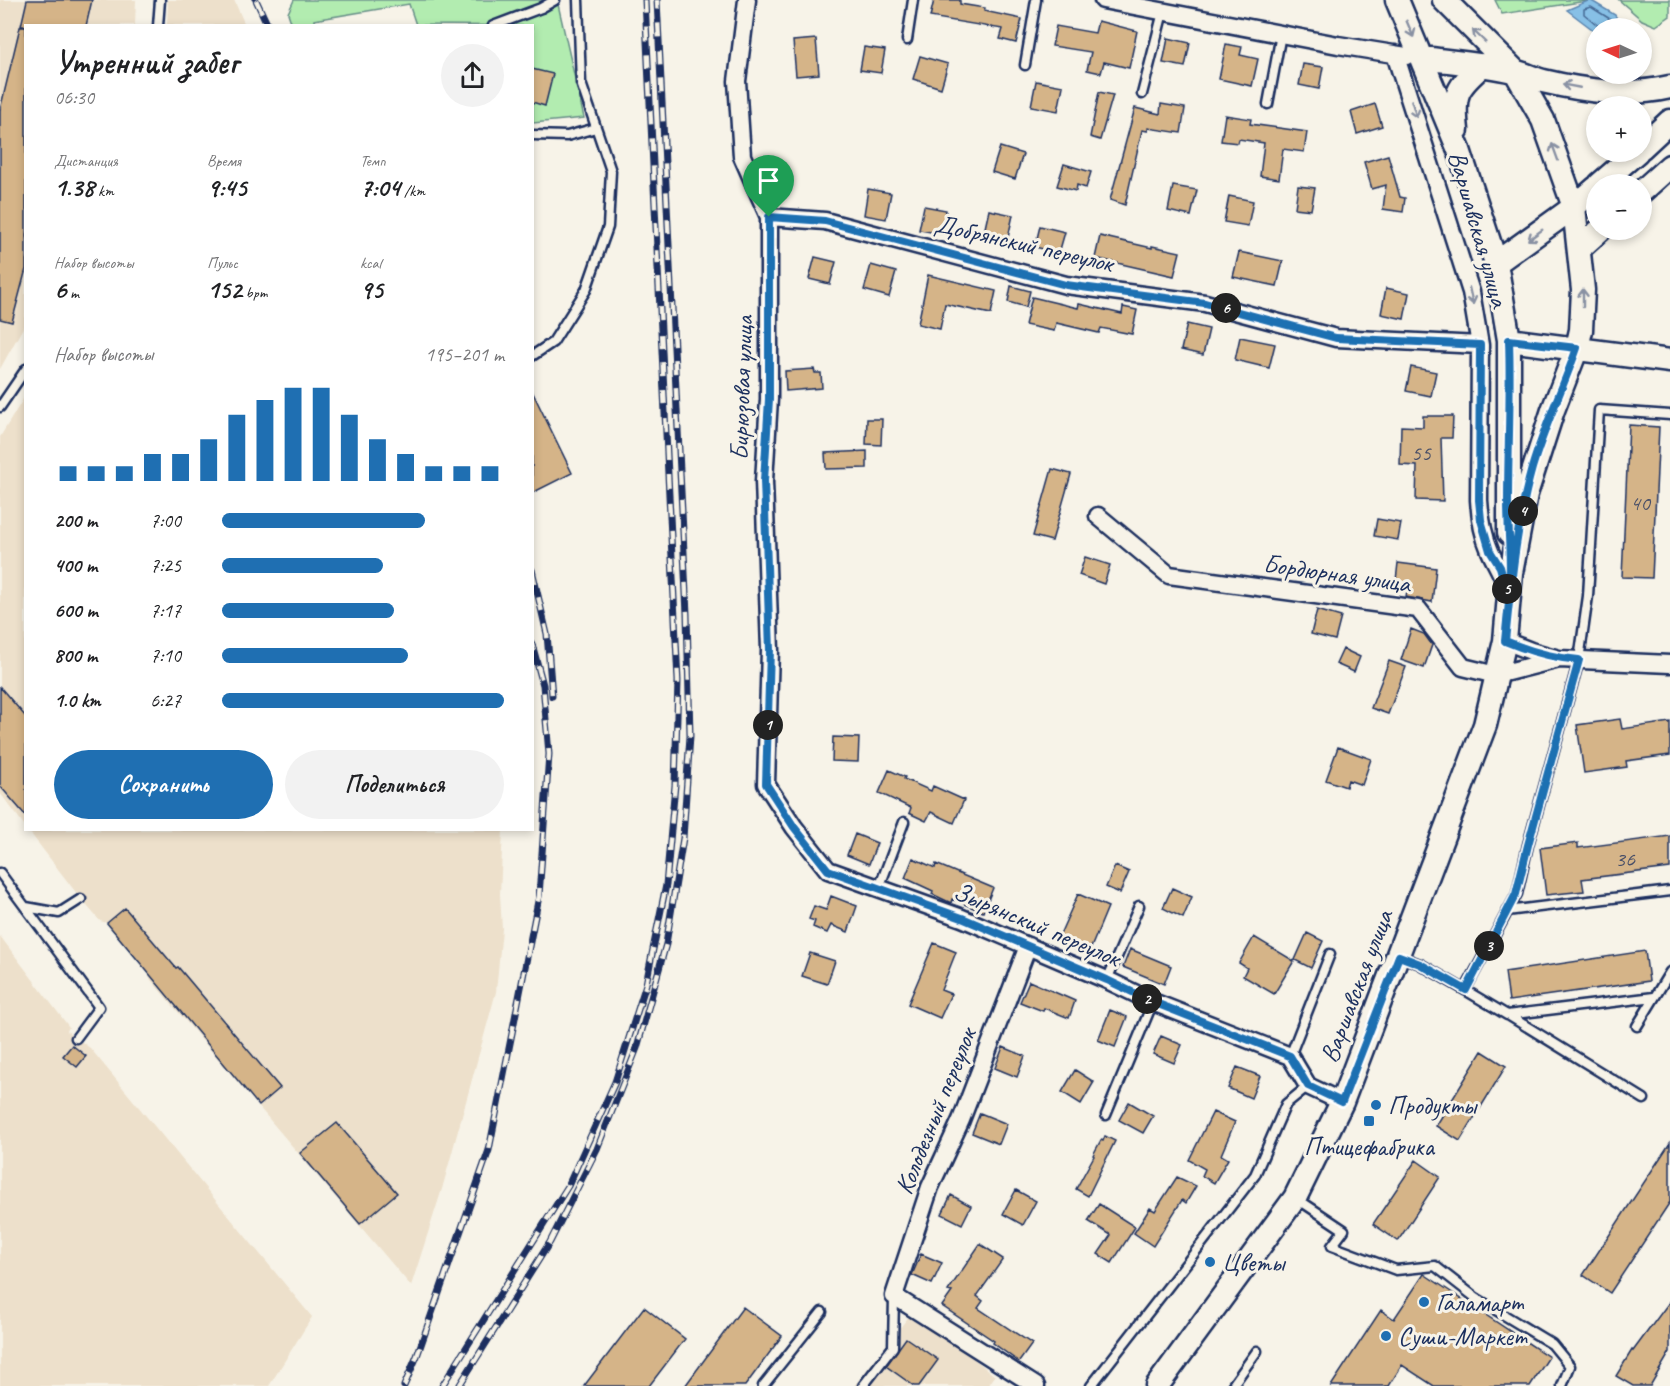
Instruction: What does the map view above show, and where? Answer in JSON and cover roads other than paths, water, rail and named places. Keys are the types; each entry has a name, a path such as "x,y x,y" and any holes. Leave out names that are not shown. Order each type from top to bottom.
{"main road":[{"path":"1397,0 1459,150"},
{"path":"1444,0 1515,71"},
{"path":"1422,58 1483,65 1515,71 1542,80 1612,93 1646,92 1670,87"},
{"path":"1459,150 1455,116 1458,88 1483,65"},
{"name":"Варшавская улица","path":"1156,1386 1295,1198 1342,1102 1485,725 1505,641 1511,573 1526,494 1533,466 1577,348 1583,313 1580,248 1575,207 1543,120 1515,71"},
{"path":"1652,138 1670,122"},
{"name":"Варшавская улица","path":"1459,150 1496,263 1509,340 1508,502 1511,573"},
{"path":"1612,174 1625,162"},
{"path":"1652,182 1670,166"},
{"path":"1496,263 1586,197"},
{"path":"1580,248 1589,240"},
{"path":"1509,340 1670,361"}],"street":[{"name":"Бирюзовая улица","path":"747,0 737,81 742,156 769,217 769,399 764,481 770,650 766,784"},
{"path":"1102,0 1422,58"},
{"name":"Варшавская улица","path":"1395,54 1471,292 1480,345 1479,500 1481,520 1490,551 1506,582 1509,599"},
{"name":"Добрянский переулок","path":"769,217 825,221 1066,285 1205,303 1336,338 1480,345"},
{"name":"Бордюрная улица","path":"1098,516 1169,575 1418,609 1463,667 1496,675 1558,658"},
{"name":"Бордюрная улица","path":"1505,641 1558,658 1670,664"},
{"name":"Зырянский переулок","path":"766,784 794,827 828,870 962,918 1153,1002 1290,1056"},
{"name":"Колодезный переулок","path":"894,1296 930,1187 962,1120 1028,946"},
{"path":"1290,1056 1308,1086 1342,1102"},
{"path":"894,1296 1036,1386"}],"lane":[{"path":"158,24 160,0"},
{"path":"499,24 542,8 555,0"},
{"path":"534,355 553,342 586,290 608,227 611,171 581,83 578,0"},
{"path":"907,40 912,0"},
{"path":"1025,65 1036,0"},
{"path":"1142,94 1163,12"},
{"path":"1268,104 1281,34"},
{"path":"534,135 567,136 596,128"},
{"path":"0,407 24,372"},
{"path":"1466,990 1516,894 1579,660 1588,596 1599,410 1670,415"},
{"path":"879,888 904,822"},
{"path":"0,873 99,1007 76,1038"},
{"path":"1507,911 1670,891"},
{"path":"26,907 59,912 81,899"},
{"path":"1107,980 1139,906"},
{"path":"1290,1056 1330,954"},
{"path":"1399,956 1420,964 1466,990 1644,1100"},
{"path":"1637,1026 1670,972"},
{"path":"1508,1015 1654,997"},
{"path":"1106,1115 1153,1002"},
{"path":"1091,1386 1255,1175 1286,1104 1308,1086"},
{"path":"1295,1198 1344,1230 1332,1246 1396,1270 1435,1266 1476,1298 1552,1344 1570,1366 1562,1386"},
{"path":"863,1386 893,1347 894,1296"},
{"path":"763,1386 822,1312"},
{"path":"1232,1386 1257,1351"}],"water":[{"path":"1590,0 1617,18 1586,18 1586,24 1567,10"}],"railway":[{"path":"256,0 267,24"},
{"path":"442,1386 568,1186 615,1082 646,984 666,885 675,785 678,681 645,0"},
{"path":"459,1386 550,1242 597,1149 637,1048 666,944 683,838 690,736 687,614 657,0"},
{"path":"534,579 547,634 552,696"},
{"path":"404,1386 417,1356 489,1150 539,896 549,754 543,685 534,651"}],"place":[{"name":"Продукты","path":"1376,1105"},
{"name":"Птицефабрика","path":"1369,1121"},
{"name":"Цветы","path":"1210,1262"},
{"name":"Галамарт","path":"1424,1302"},
{"name":"Суши-Маркет","path":"1386,1336"}]}
